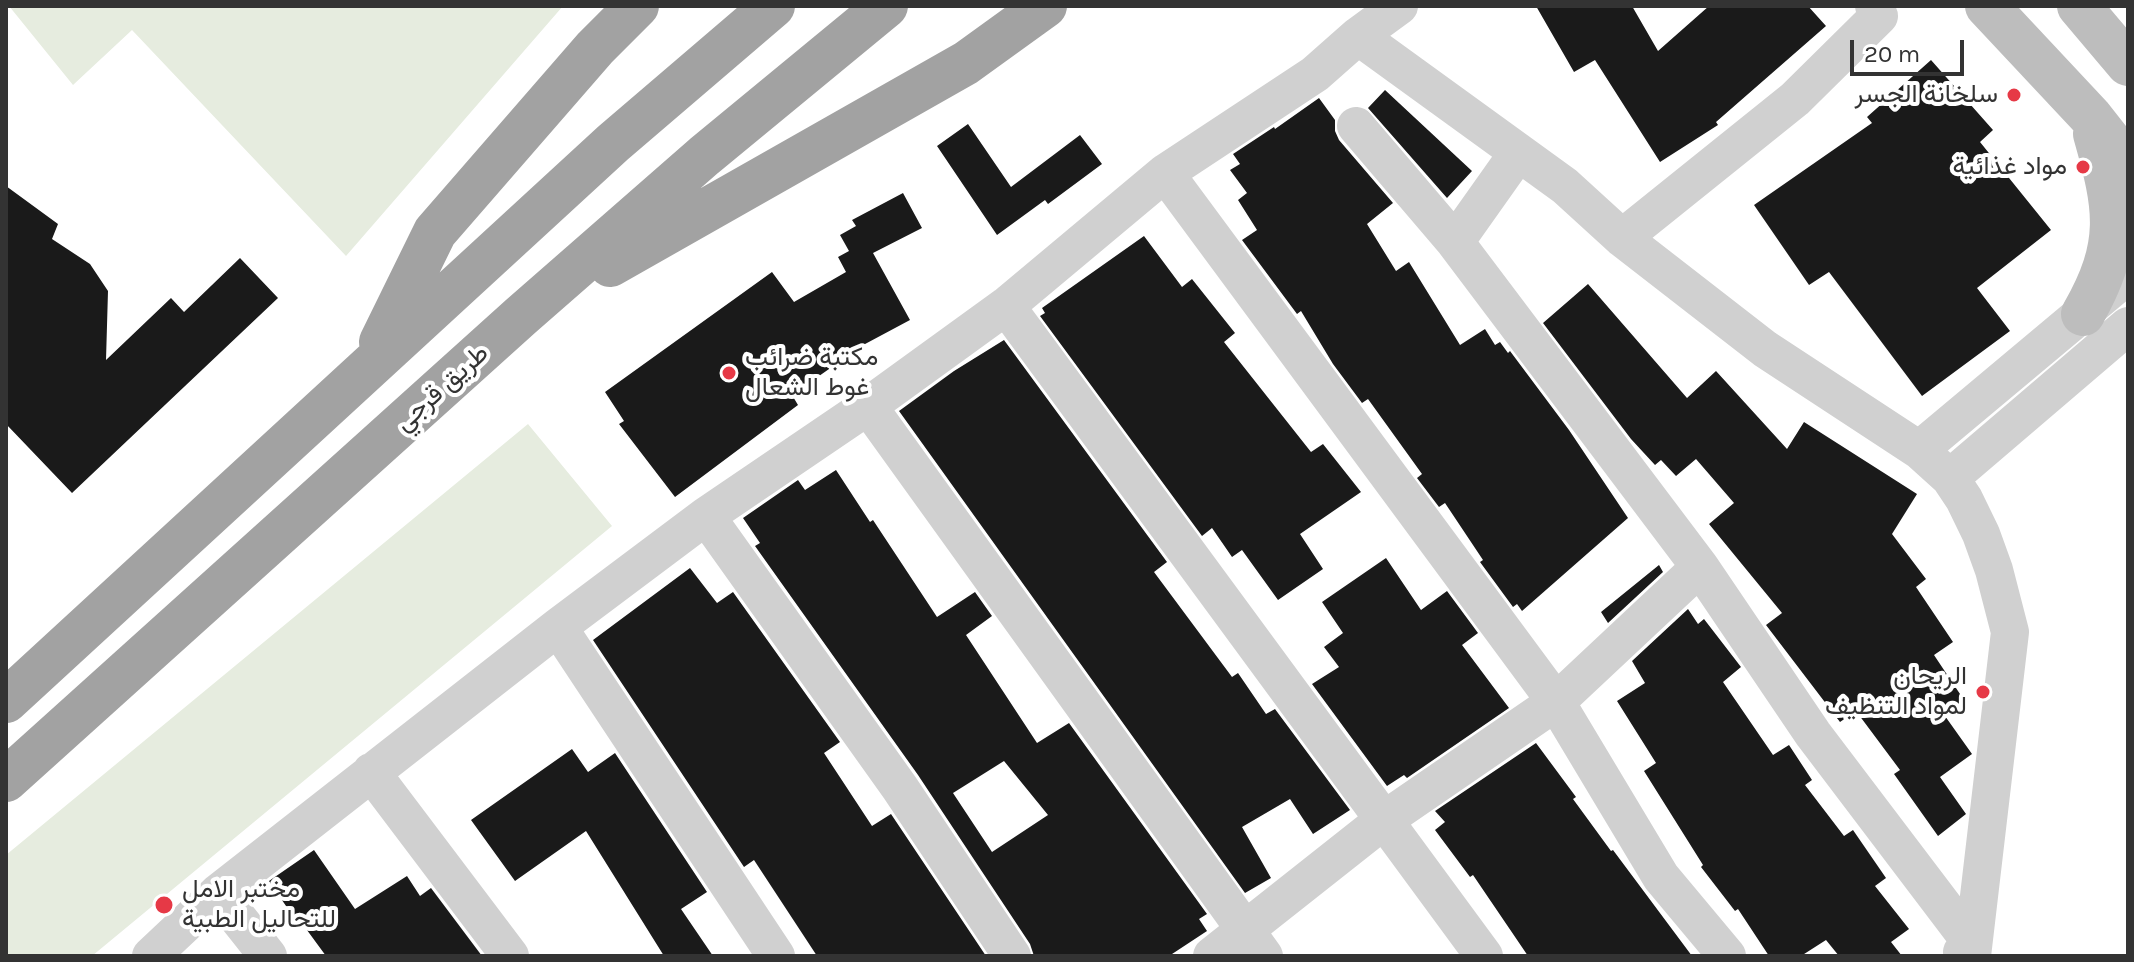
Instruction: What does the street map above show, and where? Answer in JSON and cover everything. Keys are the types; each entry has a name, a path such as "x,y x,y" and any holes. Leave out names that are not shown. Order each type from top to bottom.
{"highway":[{"path":"371,364 435,232 595,48 637,6"},
{"path":"8,695 613,143 773,6"},
{"name":"طريق قرجي","path":"6,780 521,316 704,156 886,6"},
{"path":"521,316 966,63 1045,6"}],"main road":[{"path":"1987,6 2090,116 2128,164"},
{"path":"2079,6 2128,64"},
{"path":"2083,314 2100,285 2110,254 2113,221 2111,189 2090,116"}],"street":[{"path":"151,956 218,893 558,627 706,516 868,406 1006,306 1165,173 1315,74 1358,36 1399,6"},
{"path":"1622,238 1795,99 1879,16 1874,6"},
{"path":"1358,36 1565,186 1622,238 1765,349 1919,450 1950,478 1964,499 1994,570 2010,632 1967,952"},
{"path":"1356,126 1455,242 1700,567 1967,952"},
{"path":"1455,242 1518,153"},
{"path":"1165,173 1556,702 1661,877 1727,956"},
{"path":"1919,450 2128,275"},
{"path":"1006,306 1484,956"},
{"path":"1950,478 2128,326"},
{"path":"868,406 1255,943"},
{"path":"706,516 900,788 1012,956"},
{"path":"1212,956 1255,943 1384,820 1556,702 1700,567"},
{"path":"558,627 776,956"},
{"path":"371,772 510,956"},
{"path":"218,893 268,956"}],"shaded area":[{"path":"9,6 563,6 346,256 132,30 73,85"},
{"path":"528,424 612,526 92,956 6,956 6,855"}],"building":[{"path":"1536,6 1632,6 1658,51 1709,6 1808,6 1826,26 1716,122 1718,125 1660,162 1595,60 1574,72"},
{"path":"1931,60 1993,130 1980,142 2051,230 1977,288 2010,331 1922,396 1829,272 1809,285 1754,205 1872,123 1867,117"},
{"path":"1385,90 1472,171 1447,198 1368,108"},
{"path":"1319,98 1335,120 1339,140 1393,203 1367,224 1396,271 1409,262 1460,345 1485,329 1495,345 1500,342 1508,353 1510,351 1569,430 1628,518 1522,611 1517,604 1513,607 1480,562 1483,560 1445,503 1439,507 1417,478 1422,474 1368,399 1362,403 1333,364 1301,311 1297,314 1242,240 1257,230 1238,200 1247,193 1230,170 1240,164 1233,154"},
{"path":"968,124 1011,187 1080,135 1102,164 1048,204 1045,200 997,235 937,146"},
{"path":"6,186 58,224 52,239 90,264 108,291 106,360 171,298 184,312 240,258 278,298 72,493 6,424"},
{"path":"903,193 922,228 873,253 910,320 837,359 839,362 792,395 798,405 675,497 619,424 624,421 605,392 772,272 794,302 846,272 838,257 849,251 840,235 856,226 852,220"},
{"path":"1144,236 1182,287 1192,279 1235,333 1224,342 1311,452 1323,444 1361,492 1300,534 1323,569 1278,600 1242,550 1232,557 1212,528 1202,536 1040,316 1045,313 1042,308"},
{"path":"1588,284 1687,398 1716,371 1787,449 1804,422 1917,494 1892,534 1926,579 1916,587 1953,642 1934,655 1966,703 1945,716 1972,754 1940,777 1966,814 1938,836 1894,774 1900,770 1856,711 1840,722 1766,625 1782,613 1709,524 1734,503 1696,459 1676,476 1661,460 1655,465 1631,439 1543,323"},
{"path":"1004,340 1167,562 1154,572 1232,677 1238,673 1266,714 1275,709 1350,810 1313,834 1290,799 1242,827 1271,878 1245,893 899,411"},
{"path":"836,470 937,617 975,592 992,616 966,635 1037,743 1069,723 1207,914 1199,919 1207,931 1169,956 1034,956 1030,944 918,775 755,546 760,543 743,518 798,480 805,490","holes":["1004,761 1048,815 992,852 953,793"]},
{"path":"1386,558 1421,610 1447,591 1478,633 1462,645 1509,708 1407,778 1404,775 1387,786 1312,684 1339,667 1324,647 1343,633 1322,602"},
{"path":"1659,565 1663,572 1608,623 1601,612"},
{"path":"690,568 717,603 733,592 840,742 824,753 872,826 891,814 986,956 817,956 754,860 744,867 593,640"},
{"path":"1688,609 1698,624 1704,619 1741,667 1723,682 1773,755 1789,745 1812,780 1805,785 1844,836 1853,830 1886,878 1875,886 1909,929 1891,942 1902,956 1839,956 1826,940 1801,956 1769,956 1738,909 1735,911 1701,867 1703,865 1644,771 1656,763 1617,701 1645,683 1632,661"},
{"path":"1536,743 1611,851 1692,956 1528,956 1473,875 1470,877 1435,830 1445,822 1435,811"},
{"path":"572,749 588,772 615,753 707,892 681,909 713,956 664,956 586,831 515,881 471,820"},
{"path":"314,850 355,909 407,876 420,896 431,888 482,956 326,956 304,926 301,928 269,881"}],"place":[{"name":"سلخانة الجسر","path":"2014,95"},
{"name":"مواد غذائية","path":"2083,167"},
{"name":"مكتبة ضرائب غوط الشعال","path":"729,373"},
{"name":"الريحان لمواد التنظيف","path":"1983,692"},
{"name":"مختبر الامل للتحاليل الطبية","path":"164,905"}]}
